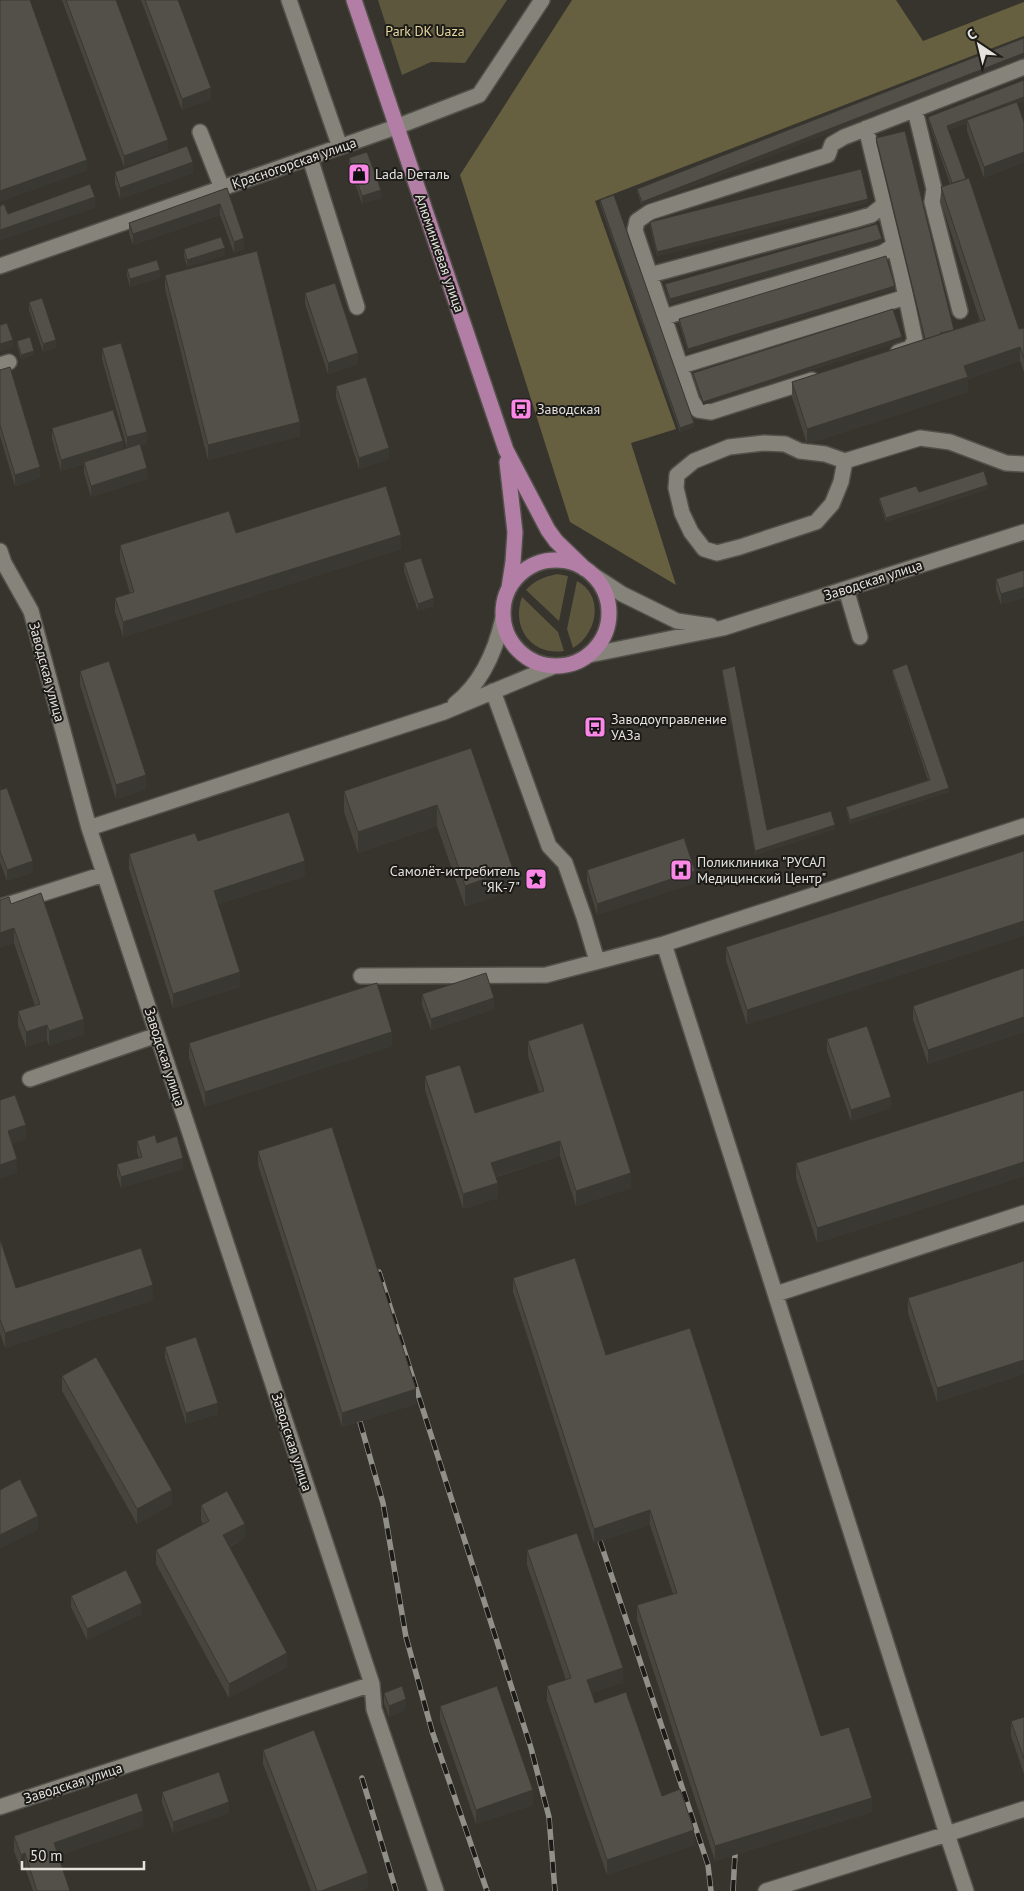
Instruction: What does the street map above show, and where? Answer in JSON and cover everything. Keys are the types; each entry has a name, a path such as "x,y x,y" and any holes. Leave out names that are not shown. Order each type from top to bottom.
{"main road":[{"name":"Алюминиевая улица","path":"354,0 506,450"},
{"path":"506,450 548,530 556,541 589,572 605,593 609,607 606,634 599,646 589,655 571,663 552,666 537,663 524,656 513,644 506,631 503,618 504,604 513,562 515,532 506,450"},
{"path":"508,591 515,580 536,564 562,561 575,564 589,572"}],"street":[{"path":"289,0 340,147"},
{"name":"Красногорская улица","path":"0,266 310,158 479,95 542,0"},
{"path":"825,376 711,412 698,410 692,401 635,230 637,221 650,212 828,155 832,144 844,137 1024,68"},
{"path":"915,110 934,189 932,202 960,311"},
{"path":"866,128 895,245 915,340 910,348 882,357"},
{"path":"200,132 222,188"},
{"path":"310,158 357,307"},
{"path":"650,275 872,215 885,204"},
{"path":"664,317 882,253 895,245"},
{"path":"681,366 906,297"},
{"path":"845,461 841,482 832,504 816,522 717,554 704,549 691,532 682,513 676,488 677,475 694,461 729,447 764,443 785,444 800,451 825,454 845,461 920,438 950,442 1006,464 1024,464"},
{"name":"Заводская улица","path":"589,655 722,628 1024,532"},
{"name":"Заводская улица","path":"0,1807 372,1684 89,828 31,611 1,560"},
{"path":"589,572 628,597 677,621 722,628"},
{"path":"846,589 860,637"},
{"path":"446,711 471,688 482,671 498,641 503,618"},
{"path":"89,828 446,711 552,666"},
{"path":"493,691 549,846 565,863 597,962"},
{"path":"361,976 546,975 664,944 1024,826"},
{"path":"0,907 104,874"},
{"path":"664,944 966,1891"},
{"path":"30,1079 157,1035"},
{"path":"776,1294 1024,1213"},
{"path":"372,1684 374,1709 436,1891"},
{"path":"766,1891 1024,1809"}],"green space":[{"name":"Park DK Uaza","path":"378,0 507,0 465,63 431,62 402,75"},
{"path":"557,574 568,576 559,621 526,590 540,579"},
{"path":"577,581 592,596 594,615 588,634 573,648 567,629"},
{"path":"522,597 558,632 564,651 542,649 526,637 519,619"}],"shaded area":[{"path":"572,0 896,0 923,41 1024,2 1024,36 595,201 676,429 631,443 676,585 570,522 460,175"}],"building":[{"path":"0,0 30,0 87,160 0,191"},
{"path":"66,0 116,0 168,140 124,156"},
{"path":"145,0 178,0 211,88 182,99"},
{"path":"1024,38 1024,53 642,202 637,189"},
{"path":"1024,80 1024,97 947,126 966,179 952,183 928,117"},
{"path":"1017,102 1024,122 1024,152 984,167 967,120"},
{"path":"905,131 954,330 925,339 876,138"},
{"path":"187,146 193,162 120,188 115,172"},
{"path":"367,152 381,190 362,196 349,158"},
{"path":"861,169 868,199 657,252 650,222"},
{"path":"969,178 1019,329 1024,328 1024,358 1020,347 964,366 968,377 807,429 792,382 985,320 941,187"},
{"path":"90,184 95,197 0,230 0,206 4,204 8,214"},
{"path":"227,188 244,238 234,242 220,204 133,234 129,223"},
{"path":"614,195 694,423 680,428 600,200"},
{"path":"877,224 882,239 670,299 665,284"},
{"path":"221,237 225,248 187,260 184,249"},
{"path":"257,251 300,422 208,445 165,275"},
{"path":"886,256 895,286 688,349 679,319"},
{"path":"157,260 160,270 130,279 127,269"},
{"path":"335,283 358,353 328,363 305,293"},
{"path":"42,298 56,340 43,344 29,302"},
{"path":"893,309 902,337 703,402 693,373"},
{"path":"7,323 13,340 0,344 0,325"},
{"path":"30,337 34,351 21,355 17,341"},
{"path":"121,343 147,432 127,437 102,348"},
{"path":"10,367 40,467 15,475 0,425 0,370"},
{"path":"366,377 389,448 359,458 336,386"},
{"path":"113,410 123,441 61,460 52,428"},
{"path":"140,444 147,468 91,486 84,462"},
{"path":"984,471 988,485 886,518 879,498 916,486 919,492"},
{"path":"386,486 401,535 123,622 115,598 134,592 120,545 229,511 236,533"},
{"path":"421,558 434,598 418,604 404,563"},
{"path":"1024,570 1024,587 1001,594 996,579"},
{"path":"109,661 146,775 116,785 80,671"},
{"path":"907,664 949,788 850,820 846,807 930,780 892,670"},
{"path":"735,666 767,830 831,811 835,825 755,851 722,670"},
{"path":"471,748 513,869 465,886 437,805 358,832 344,791"},
{"path":"7,788 33,861 7,870 0,851 0,790"},
{"path":"289,812 305,861 214,891 240,972 173,994 129,854 195,833 198,841"},
{"path":"684,838 695,871 597,904 587,870"},
{"path":"1024,851 1024,921 747,1010 726,947"},
{"path":"41,893 84,1019 49,1031 47,1025 26,1032 18,1011 40,1004 14,928 0,933 0,900 9,897 11,904"},
{"path":"1024,968 1024,1017 928,1050 913,1006"},
{"path":"486,973 494,998 431,1019 422,994"},
{"path":"377,983 392,1032 205,1092 189,1043"},
{"path":"583,1023 631,1173 576,1191 560,1141 491,1163 498,1183 463,1194 425,1076 460,1065 475,1113 544,1091 528,1041"},
{"path":"867,1026 891,1097 851,1110 827,1039"},
{"path":"1024,1090 1024,1162 817,1228 796,1163"},
{"path":"15,1095 26,1125 8,1131 17,1159 0,1165 0,1100"},
{"path":"332,1127 416,1389 342,1413 258,1151"},
{"path":"155,1135 157,1143 177,1136 183,1158 121,1177 117,1164 142,1157 137,1141"},
{"path":"0,1239 16,1288 141,1248 153,1285 5,1333 0,1319"},
{"path":"575,1258 606,1355 690,1328 821,1736 849,1727 872,1798 715,1846 637,1605 677,1593 650,1510 594,1529 513,1278"},
{"path":"1024,1261 1024,1360 937,1388 908,1298"},
{"path":"196,1337 218,1403 186,1413 165,1347"},
{"path":"96,1357 172,1490 137,1509 62,1376"},
{"path":"20,1479 38,1516 0,1535 0,1490"},
{"path":"227,1491 245,1524 223,1535 287,1653 229,1684 156,1550 209,1521 201,1505"},
{"path":"577,1533 623,1668 587,1680 595,1703 626,1692 662,1796 680,1789 694,1830 607,1860 547,1686 571,1678 527,1550"},
{"path":"126,1570 142,1603 87,1629 71,1596"},
{"path":"402,1686 406,1699 389,1706 384,1693"},
{"path":"497,1686 533,1790 476,1810 440,1706"},
{"path":"1024,1717 1024,1759 1011,1721"},
{"path":"314,1730 368,1873 321,1891 317,1891 263,1750"},
{"path":"219,1772 229,1802 173,1822 162,1792"},
{"path":"137,1793 143,1811 54,1843 70,1891 37,1891 25,1853 21,1855 14,1836"}],"railway":[{"path":"379,1272 531,1748 549,1817 555,1891"},
{"path":"360,1422 383,1503 406,1637 432,1731 487,1891"},
{"path":"600,1541 708,1865 711,1891"},
{"path":"362,1778 396,1891"},
{"path":"733,1891 735,1854"}],"place":[{"name":"Lada Dеталь","path":"359,174"},
{"name":"Заводская","path":"521,409"},
{"name":"Заводоуправление УАЗа","path":"595,727"},
{"name":"Поликлиника \"РУСАЛ Медицинский Центр\"","path":"681,870"},
{"name":"Самолёт-истребитель \"ЯК-7\"","path":"536,879"}]}
